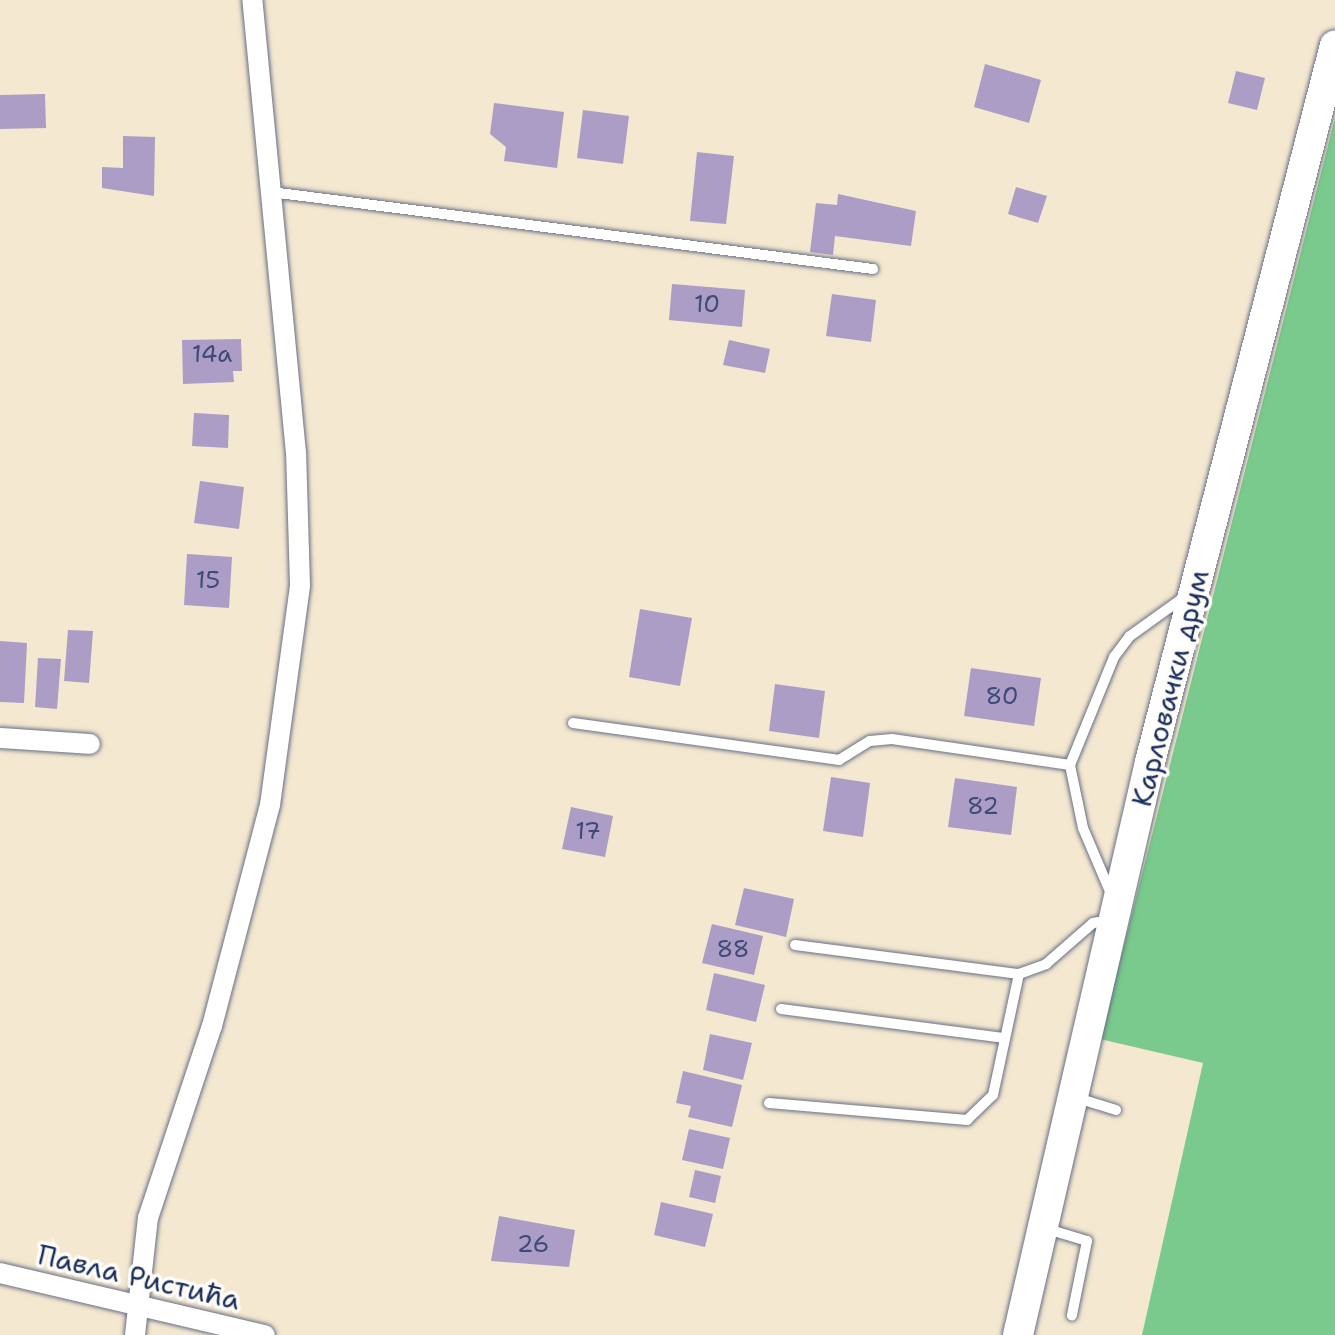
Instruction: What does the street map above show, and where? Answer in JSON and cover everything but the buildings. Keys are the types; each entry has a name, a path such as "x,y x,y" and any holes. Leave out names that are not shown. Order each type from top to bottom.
{"main road":[{"name":"Карловачки друм","path":"1018,1335 1114,912 1335,45"}],"street":[{"path":"135,1335 148,1218 239,934 291,686 300,585 297,467 252,0"},
{"path":"0,738 90,744"},
{"name":"Павла Ристића","path":"0,1273 265,1335"}],"lane":[{"path":"271,192 873,269"},
{"path":"795,945 1019,974 1046,964 1093,923 1114,912 1083,828 1070,765 1114,657 1151,618 1196,590"},
{"path":"573,723 839,760 870,741 892,739 1070,765"},
{"path":"769,1103 967,1120 993,1095 1019,974"},
{"path":"781,1009 1005,1038"},
{"path":"1072,1097 1116,1110"},
{"path":"1042,1227 1087,1241 1072,1315"}],"green space":[{"path":"1335,118 1335,1335 1142,1335 1203,1063 1100,1039"}]}
